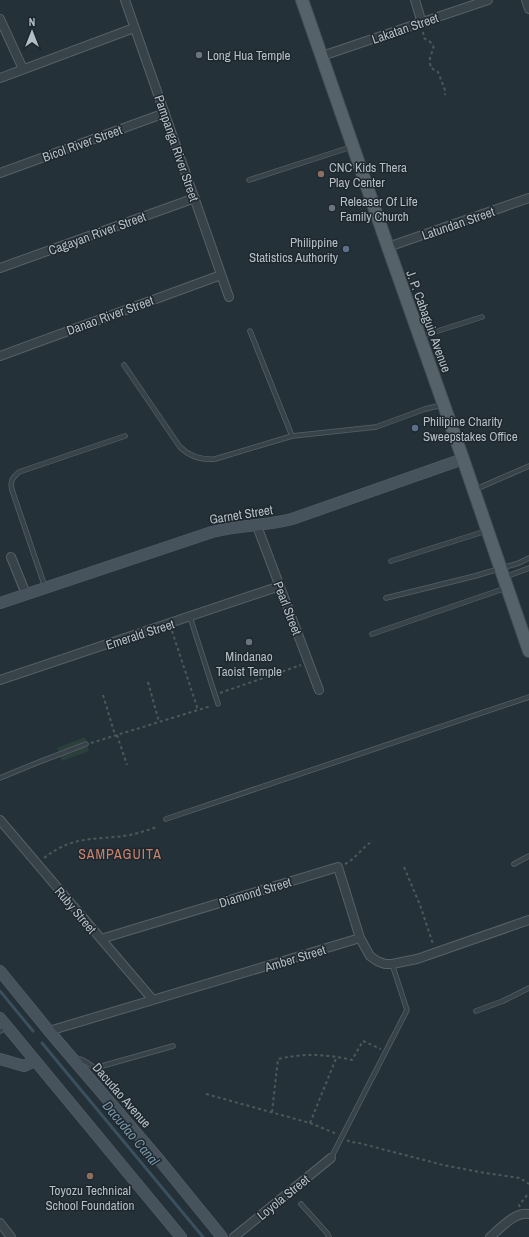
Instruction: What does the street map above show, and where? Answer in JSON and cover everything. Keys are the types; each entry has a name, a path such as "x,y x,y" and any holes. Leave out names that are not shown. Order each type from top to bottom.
{"main road":[{"name":"J. P. Cabaguio Avenue","path":"302,0 529,651"},
{"name":"Garnet Street","path":"0,603 225,528 257,526 292,519 463,459"},
{"name":"Dacudao Avenue","path":"0,971 49,1031 161,1162 222,1237"},
{"path":"0,1018 4,1029 35,1061 181,1237"},
{"path":"0,1059 24,1066 35,1061"}],"street":[{"name":"Pampanga River Street","path":"125,0 195,198 228,297"},
{"path":"415,0 422,23"},
{"name":"Lakatan Street","path":"322,56 488,0"},
{"path":"526,0 529,9"},
{"path":"0,19 23,69"},
{"path":"0,78 134,28"},
{"name":"Bicol River Street","path":"0,173 165,113"},
{"name":"Cagayan River Street","path":"0,268 195,198"},
{"name":"Latundan Street","path":"388,247 529,198"},
{"name":"Danao River Street","path":"0,356 221,275"},
{"name":"Pearl Street","path":"257,526 319,690"},
{"path":"12,557 26,594"},
{"name":"Emerald Street","path":"0,680 280,586"},
{"name":"Ruby Street","path":"0,820 153,1000"},
{"path":"338,867 360,938 370,956 385,964 417,959 529,920"},
{"name":"Diamond Street","path":"101,940 338,867"},
{"name":"Amber Street","path":"49,1031 360,938"},
{"name":"Loyola Street","path":"234,1237 331,1158"},
{"path":"490,1237 514,1217 525,1214"},
{"path":"0,1223 12,1237"}],"lane":[{"path":"249,180 353,147"},
{"path":"420,337 482,317"},
{"path":"250,330 292,436"},
{"path":"124,365 180,447 186,454 205,460 216,459 292,436 376,427 443,404"},
{"path":"45,588 12,490 11,483 13,477 19,472 125,436"},
{"path":"474,490 529,466"},
{"path":"391,561 487,530"},
{"path":"504,578 519,562 529,558"},
{"path":"372,634 529,568"},
{"path":"386,598 475,576 504,578"},
{"path":"190,617 218,704"},
{"path":"166,819 529,697"},
{"path":"0,778 86,744"},
{"path":"514,864 529,856"},
{"path":"331,1158 407,1010 392,964"},
{"path":"476,1011 503,1001 529,988"},
{"path":"72,1057 85,1060 96,1068 173,1046"},
{"path":"301,1204 327,1233 328,1237"}],"path":[{"path":"422,23 424,38 433,45 434,51 429,59 431,68 438,72 445,90 445,95"},
{"path":"170,624 198,710"},
{"path":"216,694 308,662"},
{"path":"148,682 159,722"},
{"path":"103,695 127,765"},
{"path":"86,744 218,704"},
{"path":"36,863 54,850 64,845 91,838 132,835 157,827"},
{"path":"338,867 350,862 366,845 373,841"},
{"path":"404,867 420,905 436,952"},
{"path":"272,1112 278,1059 301,1054 314,1054 337,1056 352,1060 363,1041 386,1051"},
{"path":"310,1123 337,1056"},
{"path":"206,1094 310,1123 342,1135 350,1142 443,1165 520,1178 529,1184"},
{"path":"525,1214 519,1205 529,1193"}],"green space":[{"path":"85,737 89,751 62,761 57,748"}],"waterway":[{"name":"Dacudao Canal","path":"0,991 33,1031"},
{"name":"Dacudao Canal","path":"42,1043 203,1237"}],"place":[{"name":"Long Hua Temple","path":"199,55"},
{"name":"CNC Kids Thera Play Center","path":"321,174"},
{"name":"Releaser Of Life Family Church","path":"332,208"},
{"name":"Philippine Statistics Authority","path":"346,249"},
{"name":"Philipine Charity Sweepstakes Office","path":"415,428"},
{"name":"Mindanao Taoist Temple","path":"249,642"},
{"name":"Toyozu Technical School Foundation","path":"90,1176"}],"district":[{"name":"SAMPAGUITA","path":"120,854"}]}
